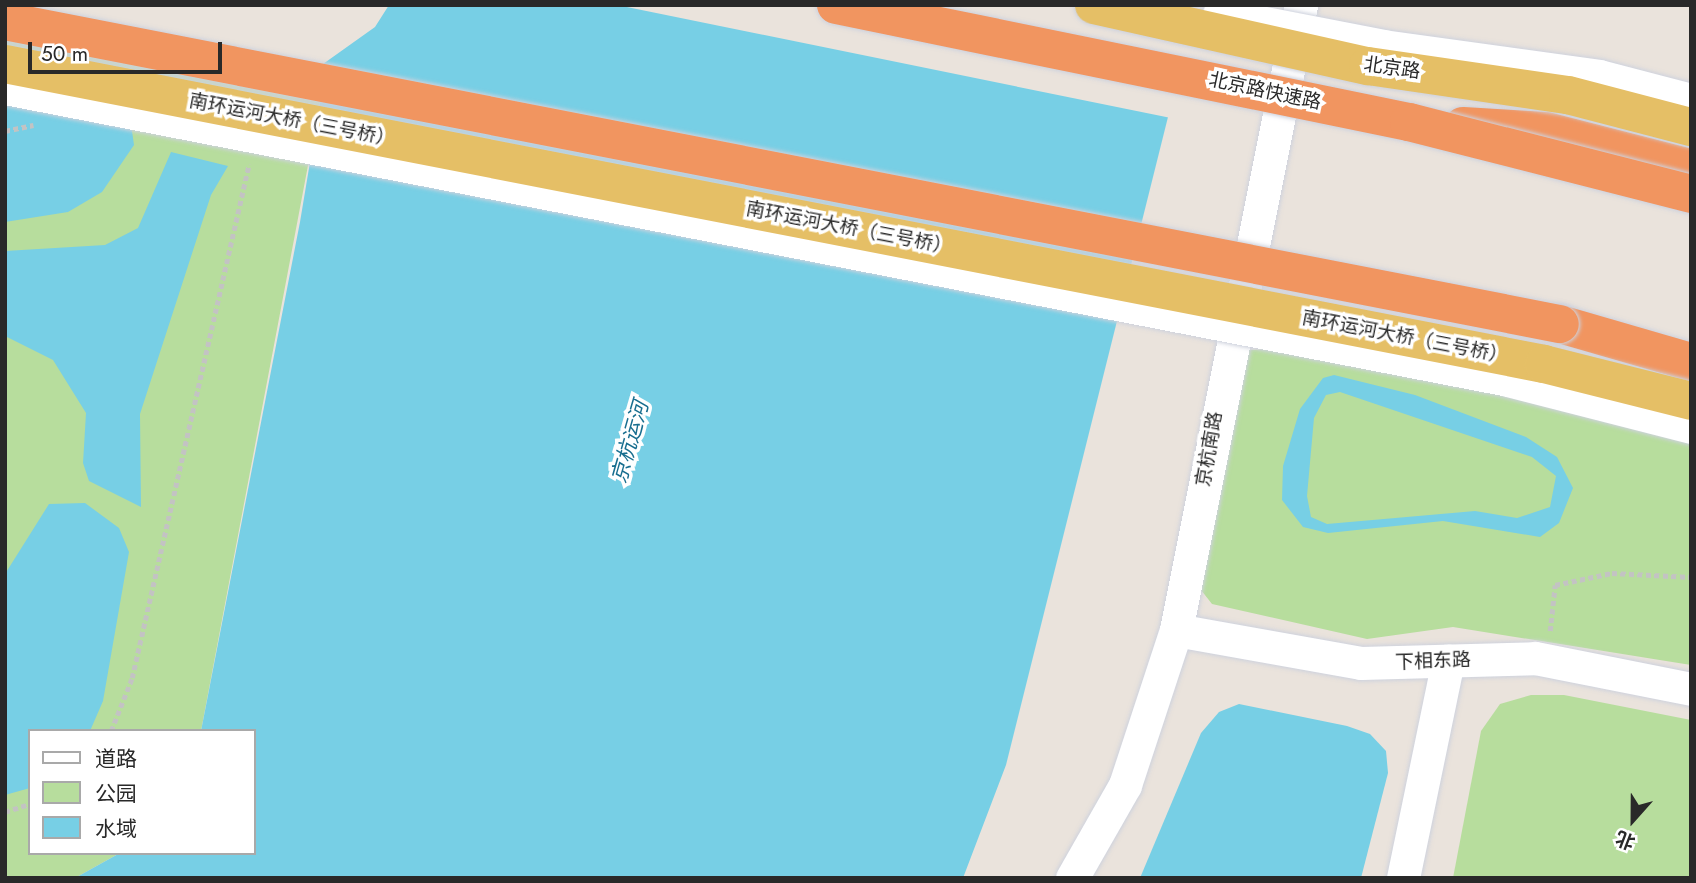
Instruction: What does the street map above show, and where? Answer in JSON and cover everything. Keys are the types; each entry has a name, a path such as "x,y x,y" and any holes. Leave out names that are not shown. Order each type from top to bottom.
{"highway":[{"name":"北京路快速路","path":"836,5 1409,122 1691,194"},
{"path":"5,21 1691,349"},
{"path":"1409,122 1546,131 1691,168"},
{"path":"1560,324 1691,362"}],"main road":[{"name":"北京路","path":"1094,5 1368,66 1568,95 1691,127"},
{"name":"南环运河大桥（三号桥）","path":"5,64 1530,361 1691,401"}],"street":[{"path":"1172,5 1382,46 1599,76 1691,100"},
{"name":"京杭南路","path":"1072,878 1125,785 1175,630 1301,5"},
{"path":"5,88 1508,380 1691,427"},
{"name":"下相东路","path":"1175,630 1361,663 1547,660 1691,689"},
{"path":"1403,878 1448,660"}],"path":[{"path":"112,729 132,678 253,149"},
{"path":"1547,660 1555,585 1612,573 1691,576"},
{"path":"5,812 28,805"}],"green space":[{"path":"5,39 320,102 201,729 28,729 28,855 116,855 75,878 5,878"},
{"path":"1281,349 1691,435 1691,665 1453,627 1367,639 1212,604 1201,590 1246,350"},
{"path":"1531,695 1564,695 1691,720 1691,878 1453,878 1481,731 1500,704"}],"water":[{"name":"京杭运河","path":"389,5 1196,5 1006,765 963,878 75,878 116,855 256,855 256,729 201,729 300,222 320,102 316,69 375,27"},
{"path":"5,82 129,110 134,145 102,192 68,212 5,222"},
{"path":"171,152 228,166 211,195 140,414 141,507 89,481 83,463 86,413 53,360 5,336 5,251 105,245 138,228"},
{"path":"1334,375 1415,395 1526,437 1557,457 1573,488 1559,523 1540,537 1443,521 1328,533 1303,527 1282,500 1283,466 1300,409 1323,378","holes":["1340,392 1532,457 1556,476 1550,507 1517,518 1475,511 1327,524 1311,517 1307,496 1314,418 1326,395"]},
{"path":"85,503 119,528 129,552 103,701 91,729 28,729 28,789 5,795 5,574 49,504"},
{"path":"1239,704 1347,726 1370,734 1386,751 1388,773 1361,878 1140,878 1201,733 1219,712"}],"pier":[{"path":"617,5 1199,5 1171,118"}]}
